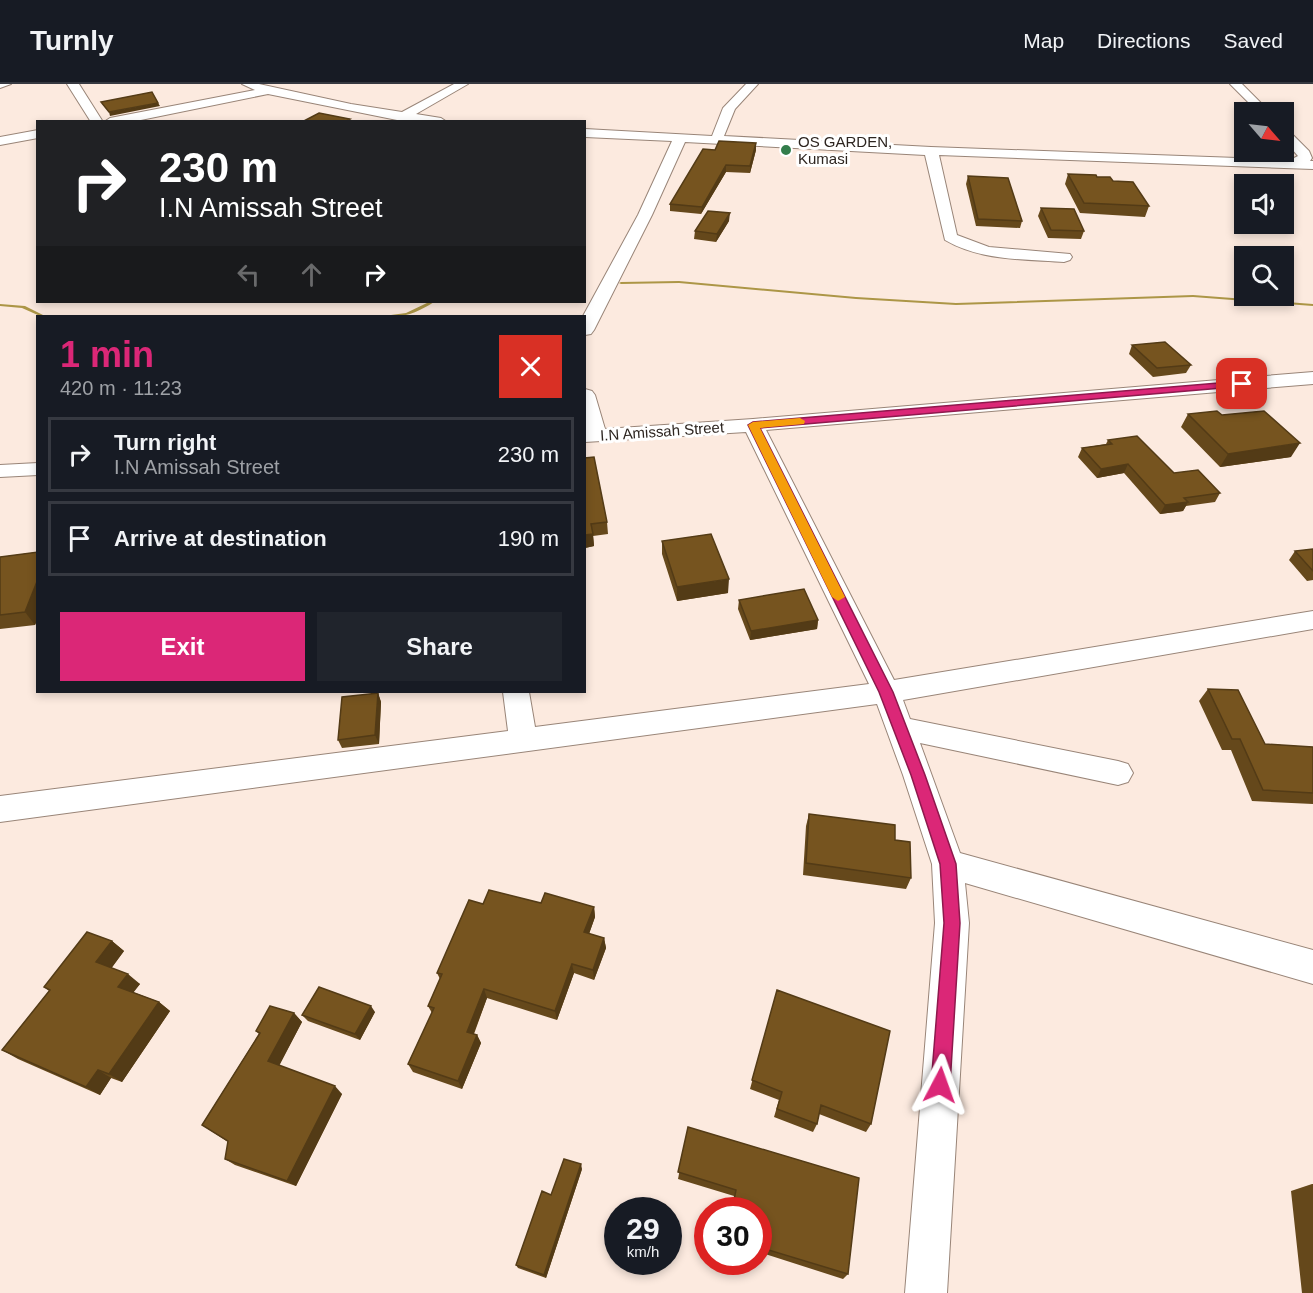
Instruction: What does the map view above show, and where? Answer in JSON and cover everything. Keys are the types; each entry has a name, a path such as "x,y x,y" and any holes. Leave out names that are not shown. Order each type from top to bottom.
{"street":[{"path":"0,85 5,84"},
{"path":"73,84 96,120"},
{"path":"248,84 268,91 425,120"},
{"path":"402,117 462,84"},
{"path":"716,141 729,108 752,84"},
{"path":"1228,84 1236,84 1254,102"},
{"path":"120,120 268,91"},
{"path":"586,133 931,151 1306,162 1300,149 1294,143"},
{"path":"0,141 36,135"},
{"path":"586,328 645,214 680,139"},
{"path":"931,151 950,237 962,245 984,250 1064,256"},
{"name":"I.N Amissah Street","path":"591,436 753,425 1313,378"},
{"path":"586,402 591,436"},
{"path":"753,425 886,692 948,864 952,923 926,1293"},
{"path":"0,471 36,469"},
{"path":"0,809 886,692 1313,620"},
{"path":"516,693 523,740"},
{"path":"900,728 1118,773"},
{"path":"948,864 1313,966"}],"building":[{"path":"152,92 158,103 109,112 101,102"},
{"path":"319,113 350,119 348,120 306,120"},
{"path":"719,141 756,143 750,166 726,165 702,207 670,204 703,149 715,150"},
{"path":"1068,174 1096,175 1097,177 1110,177 1113,181 1133,182 1149,206 1084,203"},
{"path":"968,176 1008,178 1022,221 978,219"},
{"path":"1041,208 1074,209 1084,231 1051,230"},
{"path":"708,211 730,213 717,234 695,231"},
{"path":"1165,342 1191,365 1157,368 1132,345"},
{"path":"1217,411 1222,415 1264,411 1300,443 1228,454 1188,414"},
{"path":"1137,436 1174,473 1198,470 1220,493 1184,498 1188,502 1165,505 1128,464 1101,469 1082,448 1112,444 1108,440"},
{"path":"594,457 607,522 591,524 593,534 586,535 586,458"},
{"path":"711,534 729,579 677,587 662,541"},
{"path":"1313,549 1313,571 1295,551"},
{"path":"36,552 36,584 25,612 0,615 0,557"},
{"path":"804,589 818,620 751,631 739,600"},
{"path":"1208,689 1238,690 1265,744 1313,747 1313,793 1263,790 1240,739 1232,739"},
{"path":"378,693 375,735 338,740 342,697"},
{"path":"809,814 895,825 895,840 910,842 911,878 806,863"},
{"path":"489,890 541,903 545,893 594,907 584,932 604,938 593,970 572,964 555,1011 484,989 467,1032 477,1035 458,1081 408,1064 434,1008 428,1006 442,974 437,973 469,900 483,904"},
{"path":"87,932 112,941 96,962 128,974 118,987 159,1002 109,1074 98,1070 86,1087 2,1050 50,990 44,987"},
{"path":"319,987 371,1006 355,1034 302,1015"},
{"path":"777,990 890,1031 871,1124 821,1105 817,1124 777,1109 782,1092 752,1080"},
{"path":"270,1006 294,1013 268,1061 335,1086 287,1181 225,1159 228,1141 202,1125 260,1033 256,1031"},
{"path":"688,1127 859,1178 848,1274 772,1251 772,1197 735,1197 736,1190 678,1172"},
{"path":"564,1159 581,1164 544,1275 516,1265 542,1191 551,1195"}],"waterway":[{"path":"621,283 679,282 856,298 956,304 1193,296 1313,305"},
{"path":"399,315 407,314 430,303"},
{"path":"0,305 23,307 41,315"}],"slow traffic":[{"path":"800,421 753,425 838,597"}],"place":[{"name":"OS GARDEN, Kumasi","path":"786,150"}],"route":[{"path":"940,1085 952,923 948,864 918,775 886,692 753,425 1242,384"}]}
